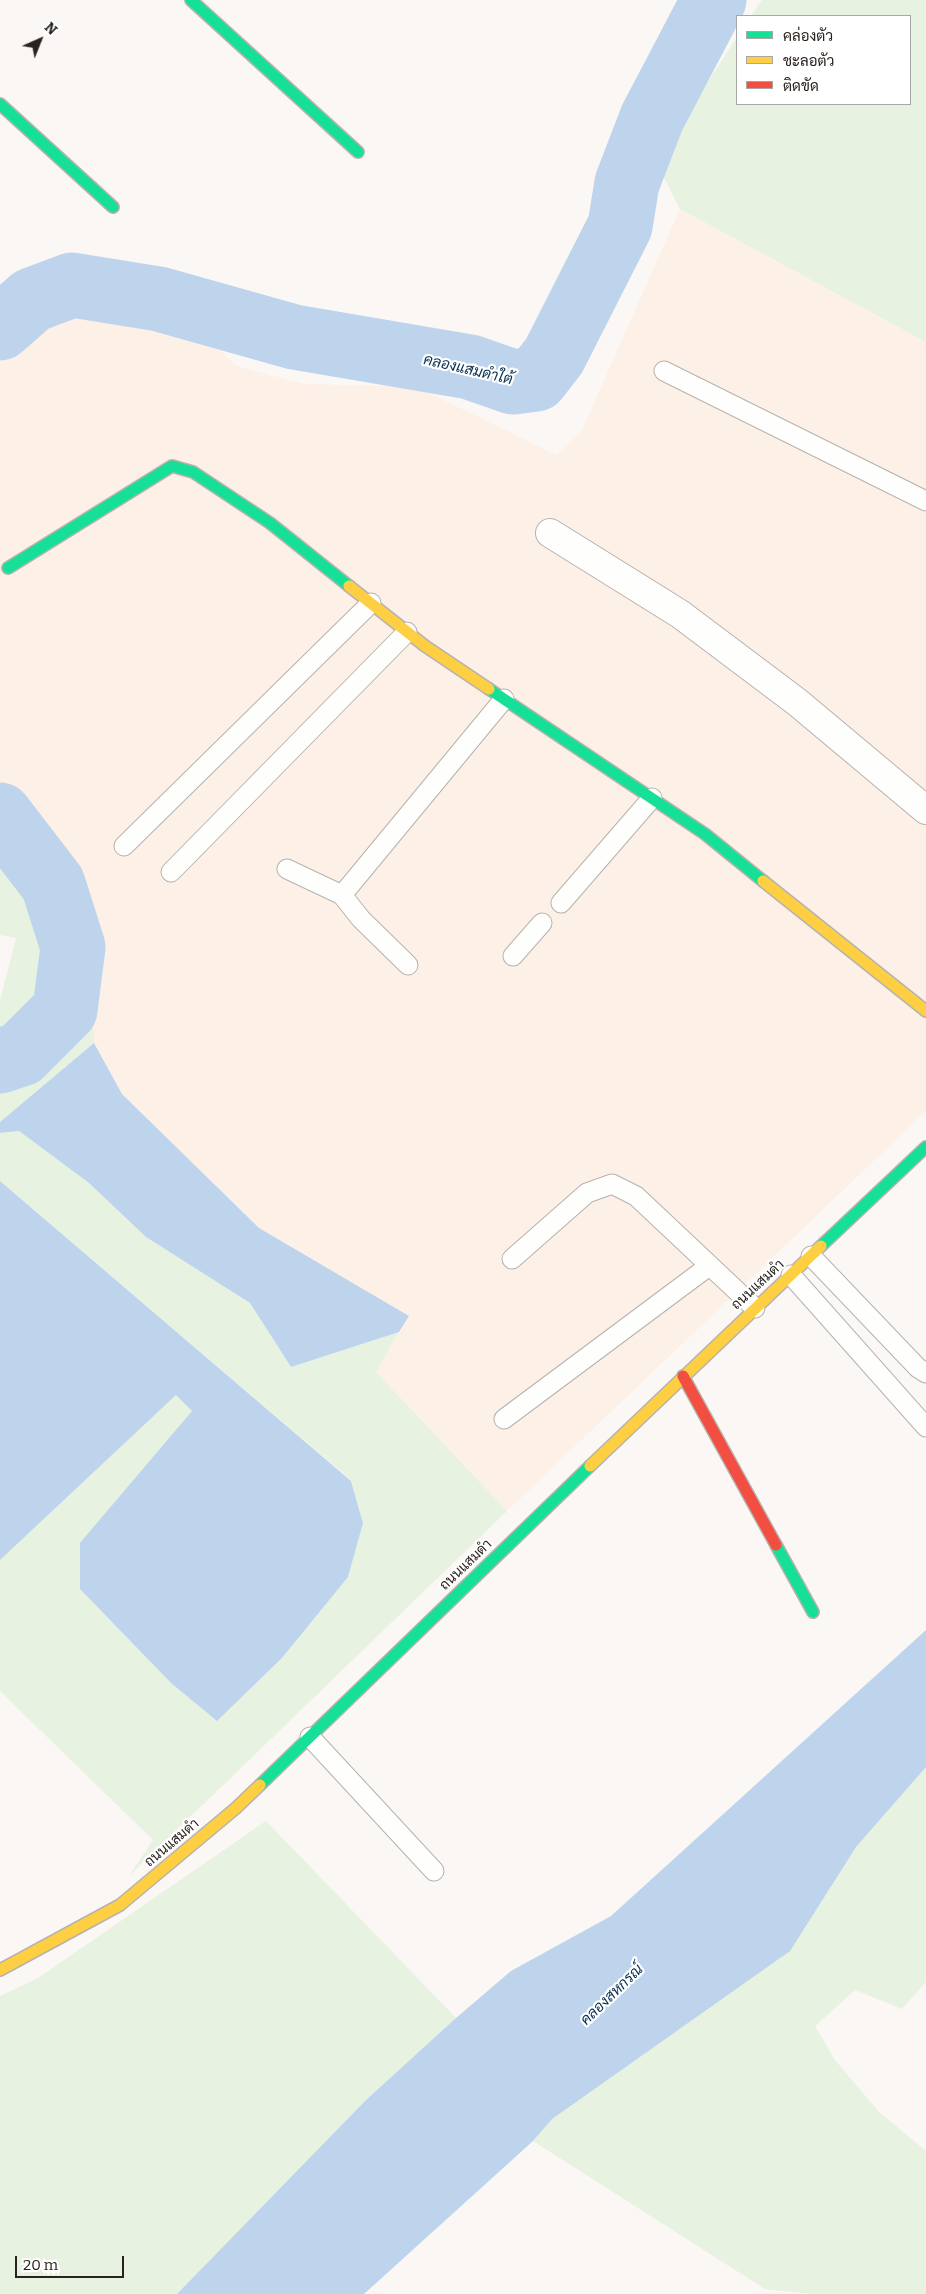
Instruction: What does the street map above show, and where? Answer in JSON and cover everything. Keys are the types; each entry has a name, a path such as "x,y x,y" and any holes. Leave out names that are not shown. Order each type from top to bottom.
{"street":[{"path":"191,0 358,152"},
{"path":"0,104 113,207"},
{"path":"8,568 172,466 193,472 270,523 407,632 705,834 926,1011"},
{"path":"550,533 680,614 797,702 926,810"},
{"name":"ถนนแสมดำ","path":"0,1970 120,1904 236,1808 683,1376 926,1147"},
{"path":"683,1376 813,1612"}],"lane":[{"path":"664,371 926,501"},
{"path":"124,846 371,603"},
{"path":"171,872 407,632"},
{"path":"342,895 504,699"},
{"path":"561,903 652,798"},
{"path":"287,869 342,895 361,919 408,965"},
{"path":"513,956 542,923"},
{"path":"512,1259 587,1192 612,1184 636,1196 755,1308"},
{"path":"811,1256 918,1368 926,1373"},
{"path":"504,1419 710,1266"},
{"path":"791,1275 926,1427"},
{"path":"310,1737 434,1871"}],"shaded area":[{"path":"680,209 926,342 926,1111 507,1511 376,1372 409,1316 259,1228 122,1094 94,1043 91,933 49,843 0,795 0,362 47,319 68,305 207,338 236,366 304,384 417,387 556,455 582,430"}],"green space":[{"path":"762,0 926,0 926,342 680,209 658,166 698,97 736,39 736,105 911,105 911,15 752,15"},
{"path":"0,795 49,843 91,933 94,1043 0,1122 0,1001 16,938 0,935"},
{"path":"19,1131 89,1183 146,1237 250,1303 291,1367 399,1332 376,1372 507,1511 129,1876 153,1840 0,1691 0,1560 176,1395 192,1411 81,1543 80,1589 171,1683 217,1721 282,1658 348,1577 363,1523 351,1480 0,1181 0,1133"},
{"path":"926,1767 926,1982 902,2009 855,1990 815,2026 835,2060 878,2111 926,2151 926,2294 812,2294 765,2289 533,2141 552,2119 856,1847"},
{"path":"266,1821 456,2018 366,2100 177,2294 0,2294 0,1996 38,1978"}],"water":[{"path":"94,1043 122,1094 259,1228 409,1316 399,1332 291,1367 250,1303 146,1237 89,1183 19,1131 0,1133 0,1122"},
{"path":"0,1181 351,1481 363,1523 348,1577 282,1658 217,1721 171,1683 80,1589 80,1543 192,1411 176,1395 0,1560"},
{"name":"คลองสหกรณ์","path":"926,1630 926,1767 856,1847 790,1951 552,2119 533,2141 364,2294 177,2294 366,2100 456,2018 511,1971 611,1916"}],"waterway":[{"name":"คลองแสมดำใต้","path":"0,328 32,300 72,285 159,299 294,337 470,367 513,382 536,379 554,356 620,226 627,183 652,118 714,0"},
{"name":"คลองแสมดำใต้","path":"0,815 53,884 73,947 65,1010 21,1054 0,1061"}],"traffic: fast":[{"path":"191,0 358,152"},
{"path":"0,104 113,207"},
{"path":"8,568 172,466 193,472 270,523 349,586"},
{"path":"489,689 705,834 763,881"},
{"path":"821,1246 926,1147"},
{"path":"260,1785 590,1466"},
{"path":"776,1545 813,1612"}],"traffic: slow":[{"path":"349,586 425,646 489,689"},
{"path":"763,881 926,1011"},
{"path":"590,1466 821,1246"},
{"path":"0,1970 120,1905 236,1808 260,1785"}],"traffic: jam":[{"path":"683,1376 776,1545"}]}
